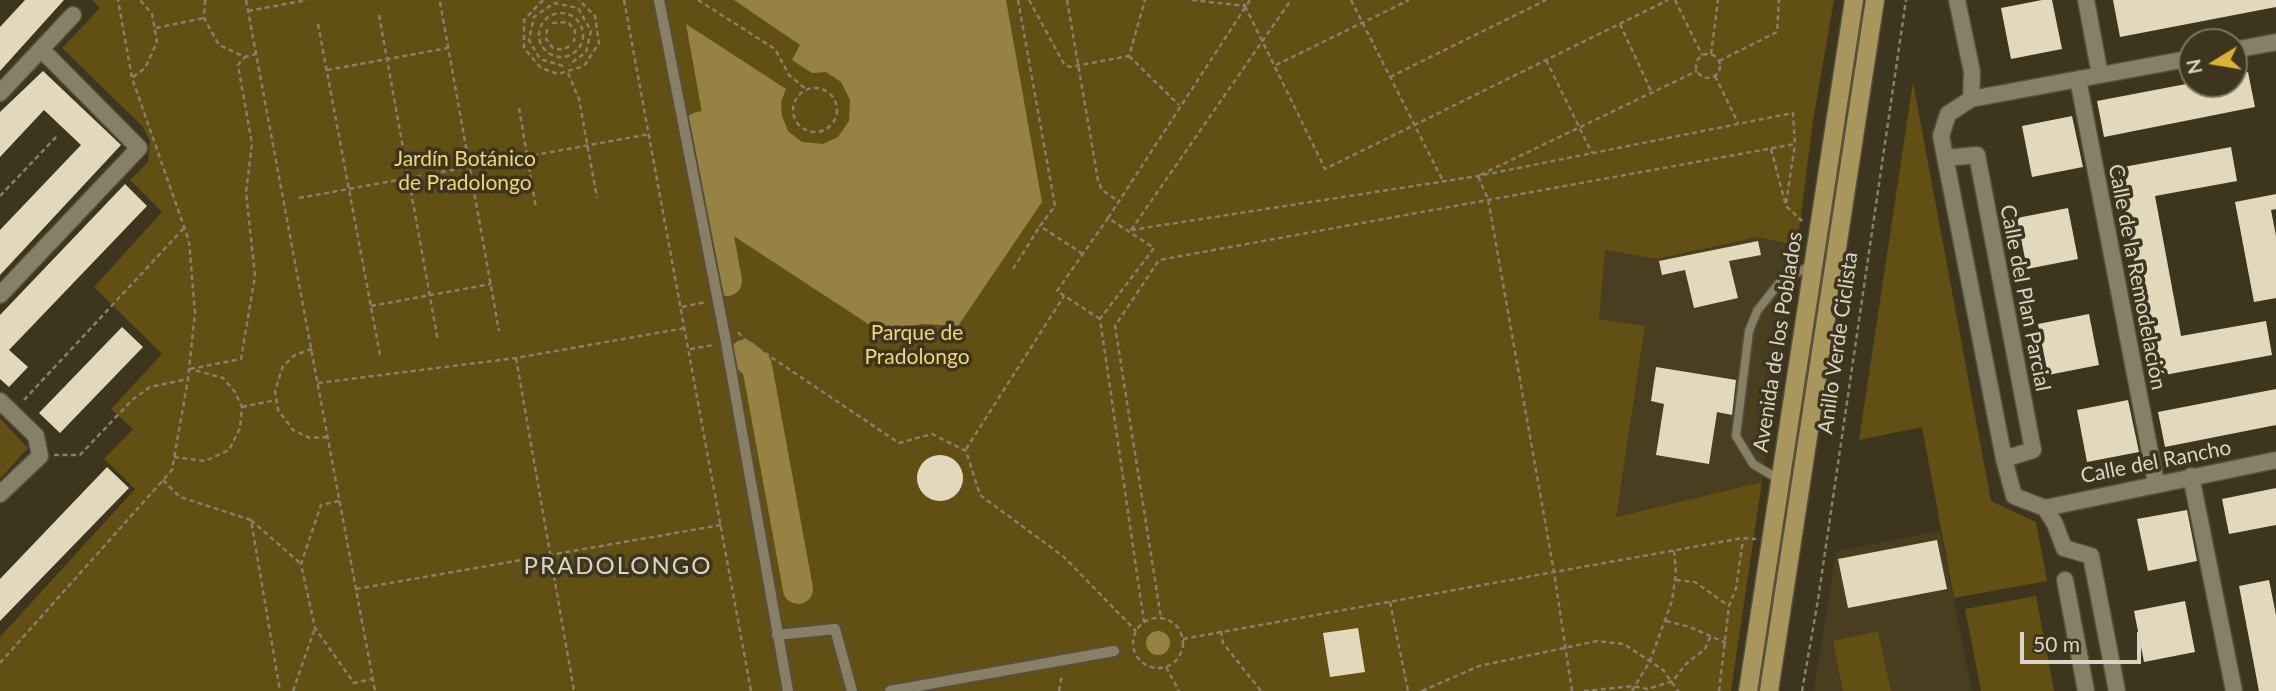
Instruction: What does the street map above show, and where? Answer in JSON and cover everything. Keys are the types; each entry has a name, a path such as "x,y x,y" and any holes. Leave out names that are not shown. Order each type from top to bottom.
{"main road":[{"name":"Avenida de los Poblados","path":"1748,691 1854,0"},
{"name":"Avenida de los Poblados","path":"1769,691 1875,0"}],"street":[{"path":"659,0 726,342 788,691"},
{"path":"1957,0 1972,72 1971,99"},
{"path":"2086,0 2100,75"},
{"path":"0,93 74,15"},
{"path":"2248,47 2276,42"},
{"path":"0,295 139,148 42,50"},
{"path":"2117,691 2091,556 2064,548 2055,524 2045,508 2014,496 2004,459 1941,136 1948,114 1971,99 2178,61"},
{"name":"Calle de la Remodelación","path":"2078,79 2155,483"},
{"name":"Calle del Plan Parcial","path":"1945,158 1976,155 1982,182 2033,450 2004,459"},
{"path":"0,495 40,456 36,436 6,407"},
{"name":"Calle del Rancho","path":"2045,508 2276,460"},
{"path":"2191,476 2234,691"},
{"path":"2065,580 2086,691"},
{"path":"776,635 835,629 852,691"},
{"path":"890,691 1114,651"}],"lane":[{"path":"1780,480 1753,464 1737,436 1749,331 1757,311 1780,282 1813,264"}],"path":[{"path":"0,663 172,470 190,369 195,313 189,241 132,78 118,0"},
{"path":"132,78 153,56 156,28 152,14 140,0"},
{"path":"205,0 204,18 219,45 245,57"},
{"path":"246,0 375,691"},
{"path":"248,11 307,0"},
{"path":"543,0 528,12 522,29 524,48 541,68 568,73 584,66 593,57 599,43 598,25 579,0"},
{"path":"624,0 751,691"},
{"path":"698,0 775,49 789,75 806,89 820,88 832,96 836,102 836,116 821,131 814,132 800,127 793,114 795,100 806,89"},
{"path":"1013,269 1055,206 1018,0"},
{"path":"1029,0 1064,64 1070,68 1129,56"},
{"path":"1066,0 1098,180 1102,190 1118,201"},
{"path":"1129,56 1145,0"},
{"path":"1192,0 1245,6"},
{"path":"1242,0 1264,39 1325,169 1668,0"},
{"path":"1100,319 1057,291 1108,218 1179,105 1250,0"},
{"path":"1131,230 1291,0"},
{"path":"1352,0 1443,181"},
{"path":"1276,65 1409,0"},
{"path":"1390,77 1546,0"},
{"path":"1675,0 1702,55"},
{"path":"1711,54 1718,0"},
{"path":"1719,61 1777,32 1779,0"},
{"name":"Anillo Verde Ciclista","path":"1802,691 1818,600 1906,0"},
{"path":"440,2 499,331"},
{"path":"578,9 583,2"},
{"path":"563,66 546,62 535,53 529,40 534,17 554,4 578,9 585,15 591,31 586,52 569,65"},
{"path":"528,12 534,17"},
{"path":"557,21 558,12"},
{"path":"558,12 578,19 583,31 577,51 565,57 551,55 539,38 541,24 558,12"},
{"path":"379,15 438,341"},
{"path":"156,28 204,18"},
{"path":"552,23 557,21 572,26 573,43 564,50"},
{"path":"1620,23 1653,93"},
{"path":"318,24 380,355"},
{"path":"547,29 549,44 564,50"},
{"path":"583,31 591,31"},
{"path":"529,40 539,38"},
{"path":"326,71 448,48"},
{"path":"564,50 565,57"},
{"path":"586,52 593,57"},
{"path":"190,369 241,359 255,276 246,192 252,144 238,65 245,57 256,54"},
{"path":"1711,54 1719,61 1719,69 1714,76 1707,78 1697,71 1696,64 1702,55 1711,54"},
{"path":"1129,56 1179,105"},
{"path":"1546,60 1592,153"},
{"path":"541,68 546,62"},
{"path":"1478,176 1697,71"},
{"path":"568,73 579,99 597,198"},
{"path":"1714,76 1738,124"},
{"path":"519,108 536,208"},
{"path":"1131,230 1478,176 1793,113 1795,144 1786,206"},
{"path":"299,198 650,134"},
{"path":"0,196 58,135"},
{"path":"1161,618 1115,326 1159,260 1795,144"},
{"path":"1771,148 1786,206 1801,221 1819,225"},
{"path":"1478,176 1488,199 1554,572 1572,691"},
{"path":"1108,218 1131,230 1154,248 1100,319 1144,622"},
{"path":"1040,226 1083,254"},
{"path":"6,407 185,227"},
{"path":"371,306 491,284"},
{"path":"966,451 1064,296"},
{"path":"682,307 717,300"},
{"path":"318,383 516,358 685,327"},
{"path":"737,329 744,339 899,443 932,434 966,451 980,495 1064,557 1136,631"},
{"path":"690,349 726,342"},
{"path":"312,349 295,355 283,366 275,391 276,400 278,410 293,430 310,438 328,437"},
{"path":"516,358 575,691"},
{"path":"174,457 205,461 229,450 240,428 242,407 223,378 207,371 190,369"},
{"path":"40,456 80,455 132,400 150,387 188,379"},
{"path":"242,407 276,400"},
{"path":"163,480 180,497 251,520 301,564"},
{"path":"339,501 321,505 301,564 314,628 354,683 372,679"},
{"path":"251,520 281,691"},
{"path":"356,589 721,525"},
{"path":"1183,639 1743,538 1756,539 1754,549"},
{"path":"1719,691 1729,606 1736,588 1736,569 1743,538"},
{"path":"1632,691 1650,661 1666,621 1675,580 1674,550"},
{"path":"1675,580 1695,582 1729,606"},
{"path":"1390,601 1408,691"},
{"path":"1161,618 1171,621 1183,639 1182,651 1176,661 1166,667 1150,667 1137,657 1133,640 1136,631 1144,622 1161,618"},
{"path":"1666,621 1712,635 1726,643"},
{"path":"293,691 314,628"},
{"path":"1221,631 1223,643 1261,691"},
{"path":"1584,691 1633,686 1647,688 1673,681 1686,664 1705,649 1712,635"},
{"path":"1422,691 1479,666 1597,641 1624,644 1663,670 1678,691"},
{"path":"1166,667 1179,691"}],"shaded area":[{"path":"734,0 1006,0 1042,202 958,326 922,324 882,333 723,229 686,24 786,89 781,102 782,116 788,131 802,142 823,144 838,137 849,121 850,100 841,82 826,72 812,73 792,60 800,45"},
{"path":"1758,237 1797,246 1762,482 1615,517 1645,327 1599,320 1605,250 1657,259"},
{"path":"1940,531 1972,691 1814,691 1836,551"},
{"path":"1158,631 1166,635 1170,643 1166,651 1158,655 1150,651 1146,643 1150,635"}],"green space":[{"name":"Parque de Pradolongo","path":"92,0 1834,0 1813,121 1797,246 1758,237 1657,259 1605,250 1599,319 1645,326 1616,517 1762,482 1731,691 0,691 0,637 135,489 104,459 133,429 111,409 162,354 94,287 162,212 130,180 148,162 150,141 143,127 62,48 100,8"},
{"path":"1913,82 1991,501 2036,522 2047,581 1954,598 1922,427 1859,440"},
{"path":"0,418 28,448 0,479"},
{"path":"2036,596 2054,691 1981,691 1965,609"},
{"path":"1878,631 1891,691 1843,691 1833,641"}],"building":[{"path":"25,0 64,0 0,71 0,27"},
{"path":"2052,0 2062,49 2011,59 2001,8"},
{"path":"2113,0 2276,0 2276,7 2120,37"},
{"path":"43,71 121,145 0,275 0,230 81,145 44,110 0,157 0,112"},
{"path":"2248,72 2255,107 2104,137 2097,101 2178,86 2178,98 2248,98"},
{"path":"2072,116 2083,167 2032,177 2022,126"},
{"path":"2231,147 2237,181 2155,196 2181,336 2266,321 2272,355 2159,376 2149,321 2145,322 2118,168"},
{"path":"125,184 147,206 9,350 28,367 9,387 0,379 0,315"},
{"path":"2276,194 2276,209 2271,210 2276,236 2276,298 2254,302 2235,202"},
{"path":"2068,208 2078,259 2027,269 2017,218"},
{"path":"1758,241 1761,255 1729,261 1738,298 1694,308 1685,270 1662,275 1659,261"},
{"path":"2089,314 2099,365 2048,375 2038,324"},
{"path":"122,327 143,347 60,433 39,413"},
{"path":"1656,367 1736,380 1732,415 1717,412 1709,464 1656,455 1664,404 1651,401"},
{"path":"2276,389 2276,425 2165,447 2158,412"},
{"path":"2128,400 2139,452 2087,462 2077,410"},
{"path":"940,455 957,461 963,478 957,495 940,501 923,495 917,478 923,461"},
{"path":"107,467 129,488 0,621 0,579"},
{"path":"2276,488 2276,525 2229,534 2222,499"},
{"path":"2187,510 2197,561 2148,571 2137,519"},
{"path":"1937,540 1947,589 1848,608 1838,559"},
{"path":"2269,580 2276,615 2276,691 2259,691 2239,586"},
{"path":"2185,601 2195,652 2144,662 2134,611"},
{"path":"1358,628 1365,672 1330,677 1323,633"}],"waterway":[{"path":"704,126 699,127 727,281"},
{"path":"744,355 757,366 798,589"}],"district":[{"name":"PRADOLONGO","path":"618,566"}],"park label":[{"name":"Jardín Botánico de Pradolongo","path":"465,171"}]}
